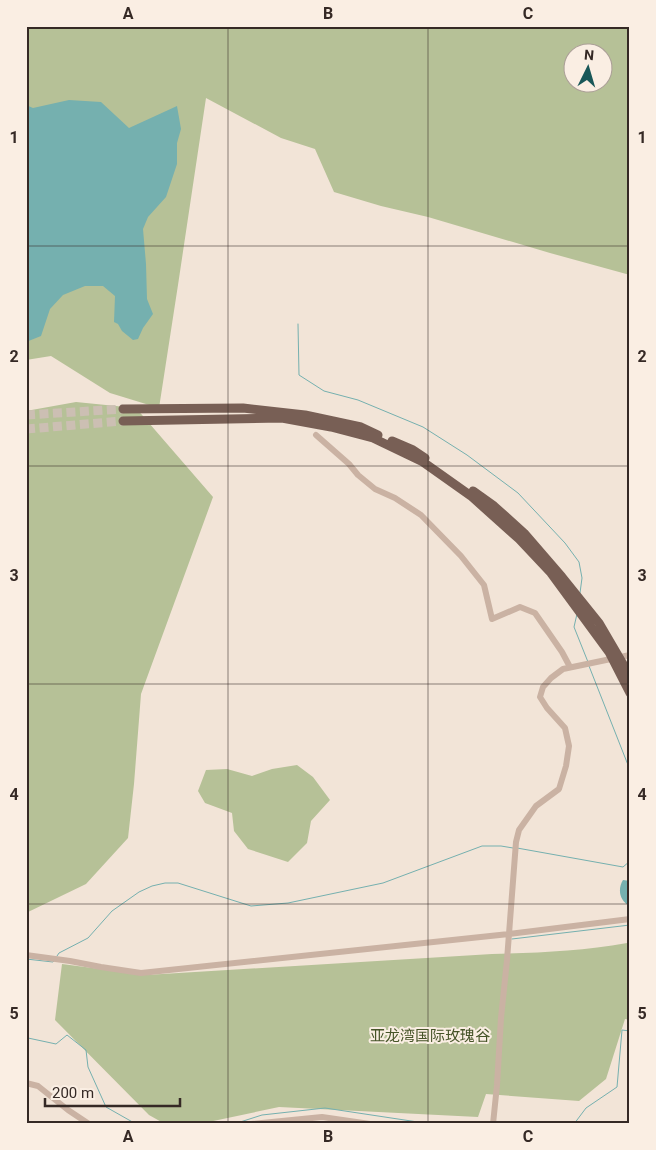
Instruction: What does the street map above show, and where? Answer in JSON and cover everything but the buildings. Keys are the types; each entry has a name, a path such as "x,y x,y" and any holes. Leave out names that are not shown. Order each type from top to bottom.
{"main road":[{"path":"124,409 243,408 305,415 361,427 413,450 494,506 511,527"},
{"path":"123,421 282,418 331,427 373,438 423,462 511,527 562,577 598,622 616,657 630,676"},
{"path":"530,545 609,652 630,693"}],"street":[{"path":"316,435 375,489 395,498 421,515 461,556 484,585 492,619 520,607 535,613 570,667"},
{"path":"493,1124 516,842 519,830 536,806 559,789 566,766 569,746 565,728 540,697 543,688 551,678 563,669 630,655"},
{"path":"26,955 140,973 630,920"},
{"path":"26,1083 38,1086 89,1124"},
{"path":"251,1124 322,1117 370,1124"}],"green space":[{"path":"26,26 630,26 630,275 334,192 315,149 281,138 206,98 159,408 110,393 51,356 26,360"},
{"path":"76,402 136,408 213,497 141,694 128,838 86,884 26,913 26,411"},
{"path":"297,765 313,777 330,800 311,821 307,843 288,862 248,849 234,831 232,813 205,803 198,791 206,770 227,769 252,776 272,769"},
{"name":"亚龙湾国际玫瑰谷","path":"630,944 630,1020 625,1019 606,1079 579,1101 486,1094 478,1117 279,1107 199,1124 165,1124 149,1115 55,1020 62,964 146,975 560,951"}],"water":[{"path":"69,100 101,102 129,128 177,106 181,129 177,143 177,164 166,197 148,217 143,229 147,299 153,314 138,339 133,340 114,322 115,296 103,286 85,286 63,295 50,309 41,336 26,342 26,105 33,108"},
{"path":"623,880 630,881 630,906 620,895"}],"waterway":[{"path":"298,324 299,375 324,391 358,400 423,427 467,455 518,493 565,543 579,562 582,578 580,593"},
{"path":"577,614 574,627 588,662"},
{"path":"589,666 630,770"},
{"path":"57,956 59,953 88,938 112,911 139,892 152,886 178,883 251,906 288,903 383,883 482,846 513,848"},
{"path":"517,848 623,867 630,861"},
{"path":"512,939 630,925"},
{"path":"26,959 54,961"},
{"path":"574,1124 586,1108 617,1087 622,1030 630,1031"},
{"path":"26,1039 56,1044 67,1035 86,1050 88,1067 106,1107 136,1124"},
{"path":"234,1124 262,1115 325,1108 431,1124"}],"tunnel":[{"path":"26,415 123,409"},
{"path":"26,429 123,421"}]}
